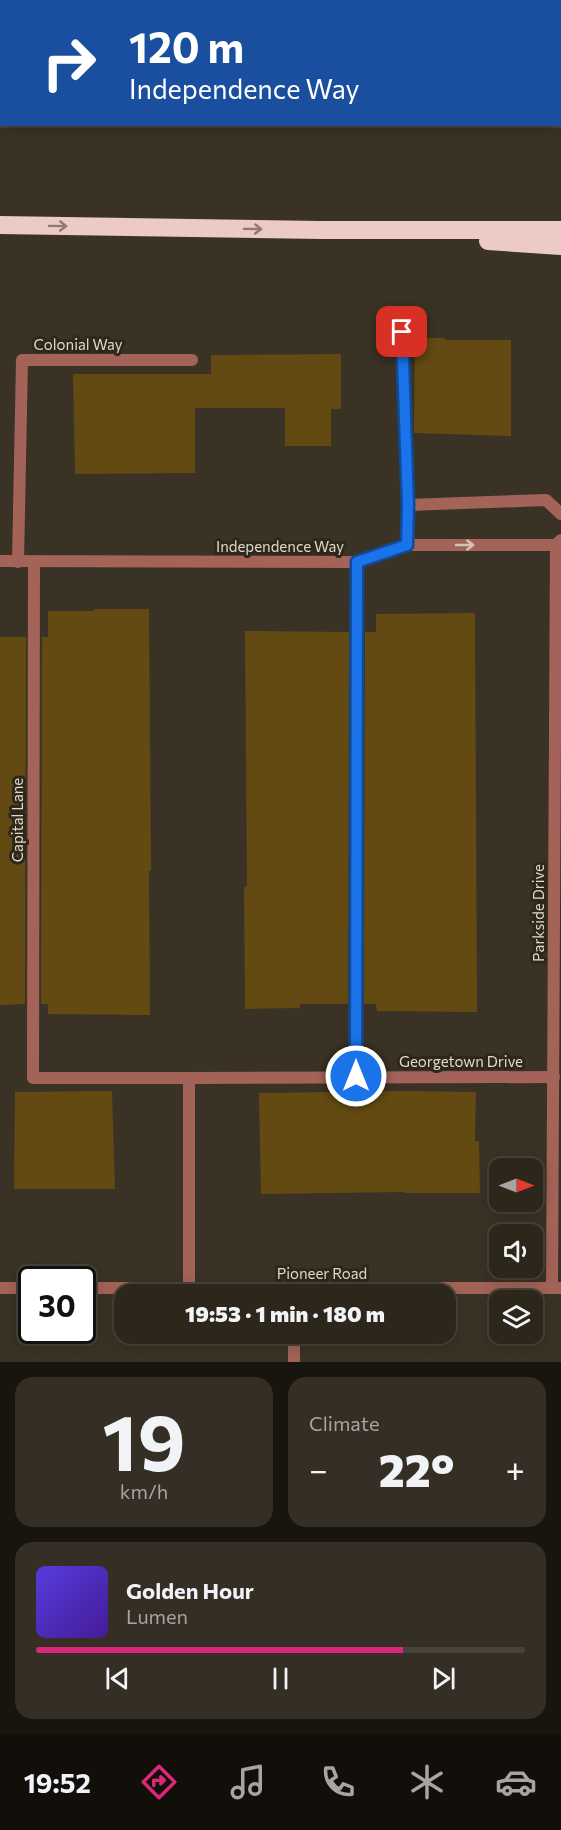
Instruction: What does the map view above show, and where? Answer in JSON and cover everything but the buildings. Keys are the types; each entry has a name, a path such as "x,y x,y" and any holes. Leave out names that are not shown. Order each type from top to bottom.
{"highway":[{"path":"0,225 321,230 561,230"},
{"path":"321,230 561,246"}],"street":[{"path":"402,332 408,505 407,545"},
{"name":"Colonial Way","path":"18,562 22,360 192,360"},
{"path":"408,505 546,500 561,514"},
{"name":"Independence Way","path":"0,561 357,562 407,545 559,543"},
{"name":"Parkside Drive","path":"556,1288 554,1077 559,543"},
{"name":"Capital Lane","path":"33,1078 34,562"},
{"path":"356,1076 357,562"},
{"name":"Georgetown Drive","path":"33,1078 554,1077"},
{"path":"189,1078 189,1284"},
{"path":"0,1288 18,1288"},
{"name":"Pioneer Road","path":"96,1288 114,1288"},
{"name":"Pioneer Road","path":"456,1290 556,1288"},
{"path":"294,1344 294,1362"}],"route":[{"path":"356,1076 357,562 407,545 408,505 402,332"}]}
